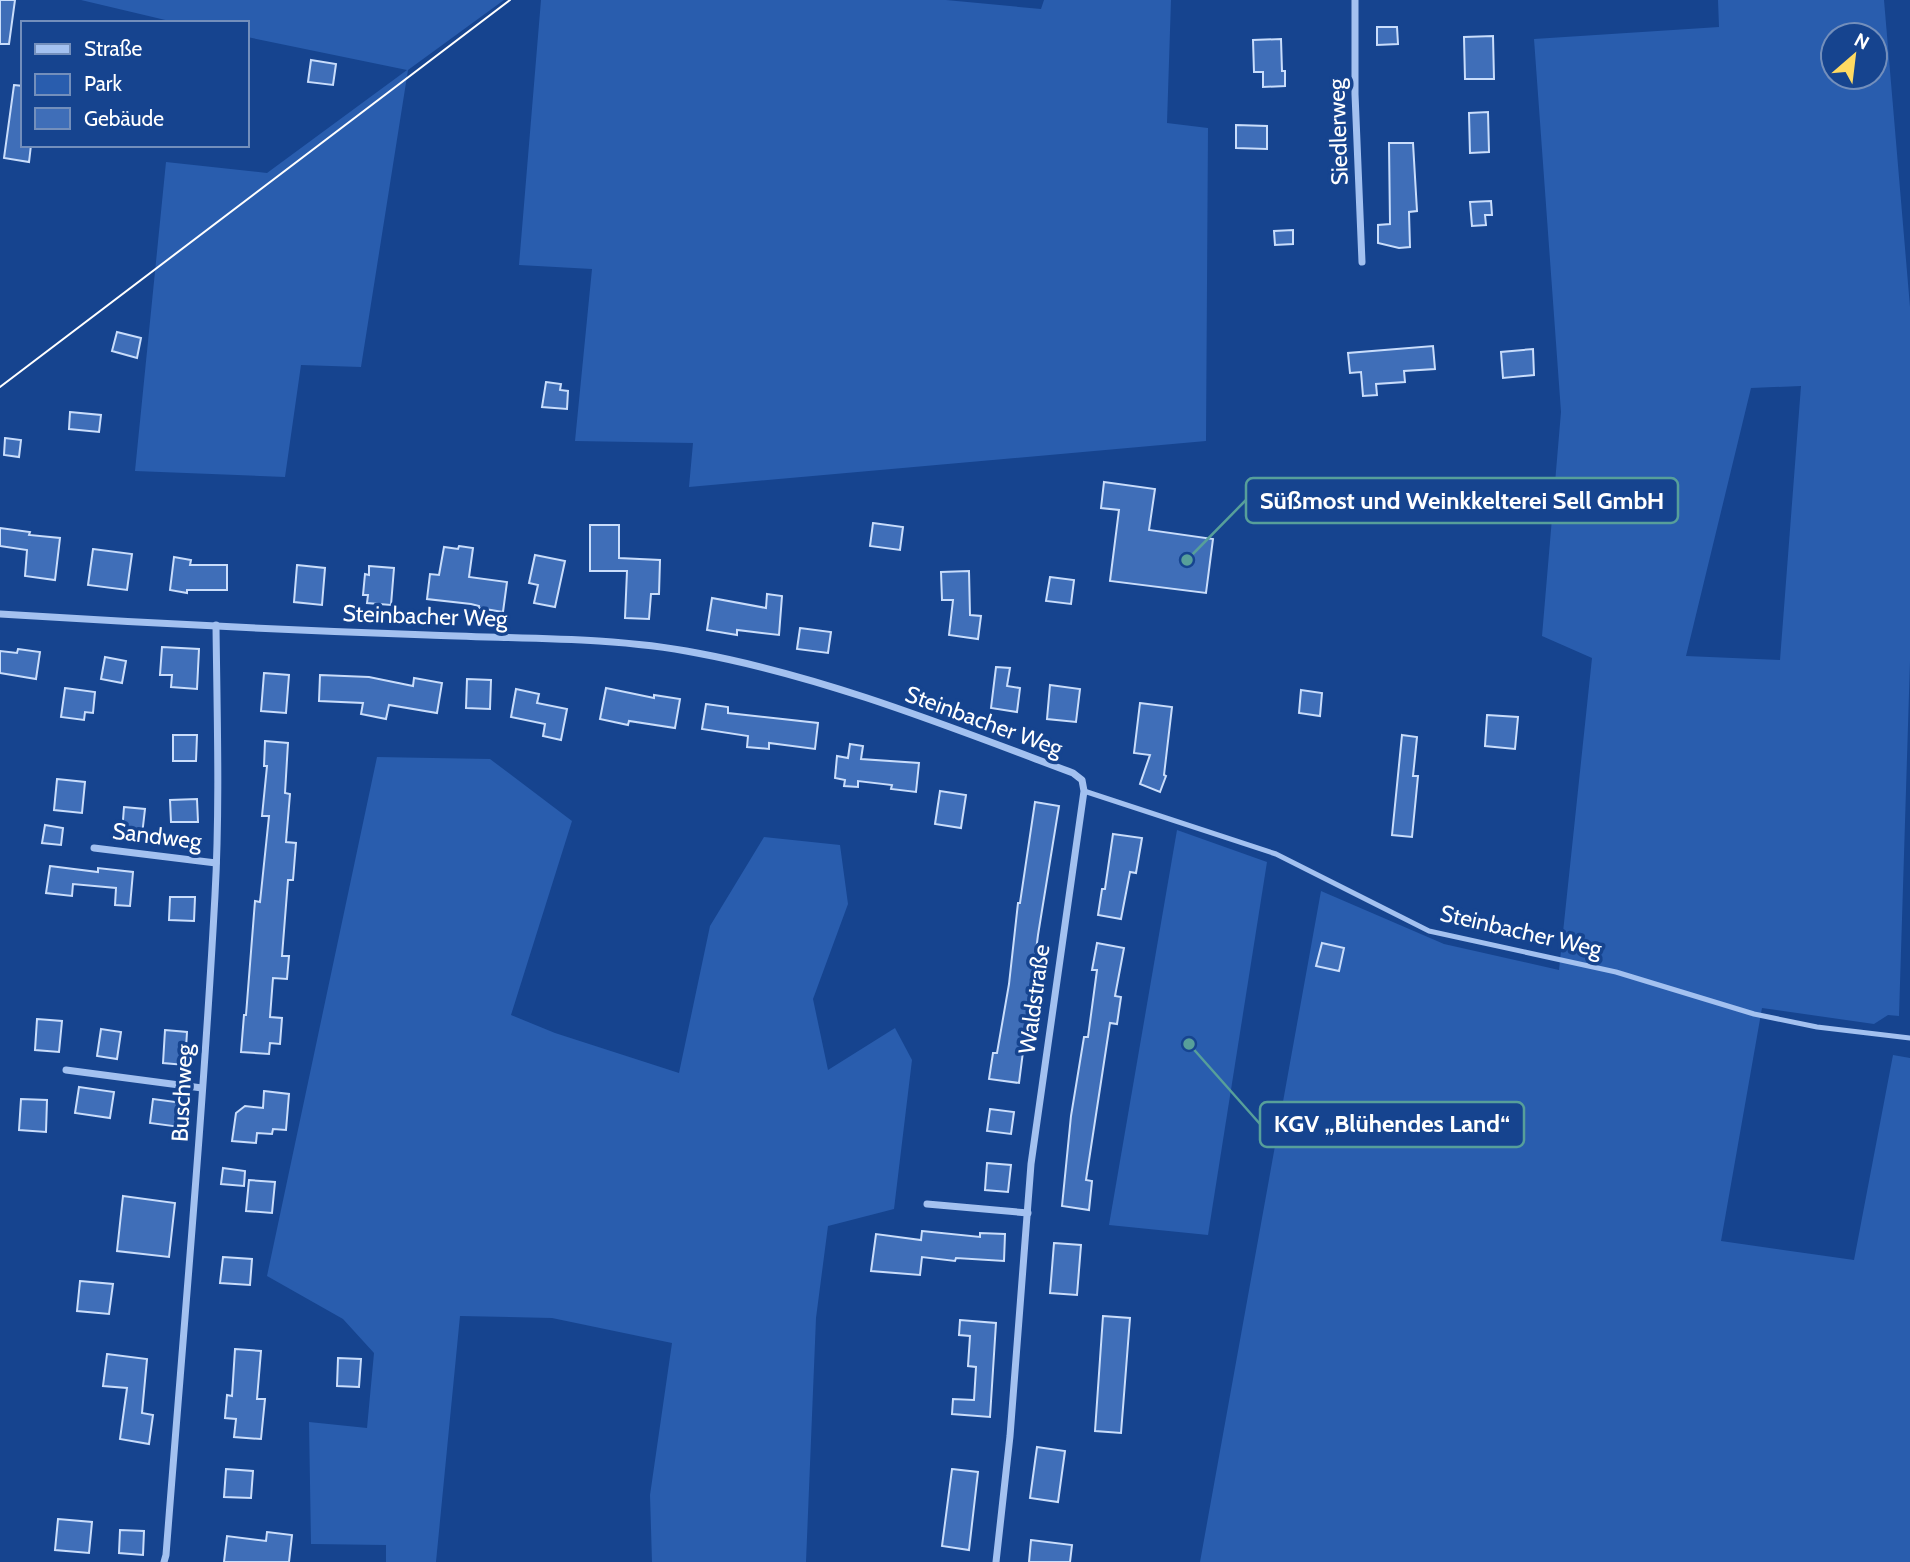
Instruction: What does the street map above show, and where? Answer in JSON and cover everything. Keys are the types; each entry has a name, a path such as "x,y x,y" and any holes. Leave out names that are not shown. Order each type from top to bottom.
{"street":[{"name":"Siedlerweg","path":"1355,0 1355,98 1362,262"},
{"name":"Steinbacher Weg","path":"0,614 613,643 693,652 781,670 971,735 1073,773 1082,780 1084,791"},
{"name":"Buschweg","path":"164,1562 185,1326 216,863 216,625"},
{"name":"Waldstraße","path":"996,1562 1012,1423 1039,1095 1084,791"},
{"name":"Sandweg","path":"94,848 216,863"},
{"path":"66,1070 202,1088"},
{"path":"927,1204 1028,1213"}],"lane":[{"name":"Steinbacher Weg","path":"1084,791 1276,854 1429,932 1616,972 1754,1014 1817,1027 1910,1038"}],"green space":[{"path":"81,0 504,0 408,70 361,367 301,365 285,477 135,471 166,162 267,173 407,70 248,37 248,21 170,21"},
{"path":"541,0 946,0 1041,9 1044,0 1171,0 1167,123 1208,128 1206,441 689,487 693,443 575,441 592,269 519,265"},
{"path":"1718,0 1884,0 1886,21 1819,21 1819,91 1889,91 1889,59 1910,307 1910,661 1899,1016 1888,1015 1874,1024 1762,1008 1721,1241 1854,1260 1893,1055 1910,1058 1910,1562 1200,1562 1321,891 1444,944 1559,970 1592,658 1542,636 1561,412 1534,39 1719,27","holes":["1801,386 1780,660 1686,656 1751,388"]},
{"path":"377,757 490,759 572,821 511,1015 555,1033 679,1073 710,926 764,837 840,845 848,904 813,999 828,1070 895,1028 912,1060 894,1209 828,1226 816,1318 806,1562 652,1562 650,1495 672,1343 552,1318 460,1316 436,1562 386,1562 386,1545 311,1544 309,1422 367,1428 374,1353 343,1319 267,1276"},
{"path":"1177,830 1267,862 1208,1235 1109,1225"}],"building":[{"path":"0,0 15,0 9,44 0,44"},
{"path":"1377,27 1397,27 1398,44 1377,45"},
{"path":"1493,36 1494,79 1465,79 1464,37"},
{"path":"1281,39 1285,86 1263,87 1263,72 1254,72 1253,40"},
{"path":"311,60 336,64 333,85 308,82"},
{"path":"14,85 21,86 21,147 31,147 29,162 4,158"},
{"path":"1488,112 1489,152 1470,153 1469,113"},
{"path":"1236,125 1267,126 1267,149 1236,148"},
{"path":"1389,143 1413,143 1417,211 1409,212 1410,247 1399,248 1378,243 1378,225 1390,224"},
{"path":"1491,201 1492,215 1485,215 1486,225 1472,226 1470,202"},
{"path":"1293,230 1293,244 1275,245 1274,231"},
{"path":"117,332 141,338 137,358 112,351"},
{"path":"1433,346 1435,369 1404,371 1405,382 1376,384 1377,395 1363,396 1361,372 1350,373 1348,353"},
{"path":"1533,349 1534,375 1503,378 1501,352"},
{"path":"546,382 561,384 560,390 568,391 567,409 542,407"},
{"path":"70,412 101,415 99,432 69,429"},
{"path":"5,438 21,440 19,457 4,455"},
{"path":"1104,482 1155,489 1149,530 1213,539 1206,593 1110,581 1119,510 1101,508"},
{"path":"873,523 903,527 900,550 870,546"},
{"path":"590,525 619,525 619,558 660,560 659,594 651,594 649,619 625,618 627,571 590,571"},
{"path":"0,528 30,532 29,535 60,538 55,580 25,576 27,550 0,546"},
{"path":"459,546 473,548 469,577 507,582 503,612 471,604 427,599 430,574 439,575 444,547 458,549"},
{"path":"93,549 132,554 127,590 88,585"},
{"path":"535,555 565,561 555,607 534,603 538,585 529,583"},
{"path":"174,557 191,560 190,565 227,565 227,590 187,590 187,593 170,590"},
{"path":"297,565 325,568 322,605 294,602"},
{"path":"369,566 394,568 391,605 367,603 368,595 363,595 365,574 369,575"},
{"path":"969,571 970,615 981,616 978,639 949,635 953,600 942,600 941,572"},
{"path":"1050,577 1074,580 1071,604 1046,601"},
{"path":"767,594 782,596 779,635 737,630 737,635 707,630 712,598 766,608"},
{"path":"800,628 831,632 828,653 797,649"},
{"path":"162,647 199,649 197,689 171,687 172,675 160,675"},
{"path":"18,649 40,652 36,679 0,673 0,651 17,653"},
{"path":"105,657 126,661 122,683 101,679"},
{"path":"996,667 1010,668 1007,686 1020,688 1017,712 991,708"},
{"path":"264,673 289,675 286,713 261,711"},
{"path":"320,675 369,677 413,686 414,678 442,683 437,713 389,705 386,719 361,714 363,703 319,701"},
{"path":"467,679 491,680 490,709 466,708"},
{"path":"1050,685 1080,689 1076,722 1047,719"},
{"path":"65,688 95,692 93,713 85,712 84,720 61,717"},
{"path":"606,688 654,698 654,695 680,699 675,728 629,721 628,725 600,719"},
{"path":"516,689 539,694 537,703 567,709 561,740 543,736 545,724 511,717"},
{"path":"1301,690 1322,693 1320,716 1299,713"},
{"path":"1140,703 1172,707 1166,776 1160,792 1140,784 1150,755 1134,753"},
{"path":"706,704 728,707 728,713 818,723 815,749 769,743 769,749 747,747 748,736 702,729"},
{"path":"1487,715 1518,717 1515,749 1485,746"},
{"path":"173,735 197,735 196,761 173,761"},
{"path":"1402,735 1417,737 1413,776 1418,776 1412,837 1392,835"},
{"path":"265,741 288,743 285,793 290,794 286,842 296,843 293,880 288,880 282,956 289,956 287,979 273,978 270,1017 282,1018 280,1044 270,1043 269,1054 241,1052 255,901 260,902 269,816 262,816 267,766 264,766"},
{"path":"850,744 863,746 861,759 919,763 916,792 891,789 892,785 858,781 858,787 844,786 845,780 835,778 837,756 848,758"},
{"path":"57,779 85,782 82,813 54,810"},
{"path":"940,791 966,795 961,828 935,824"},
{"path":"197,799 198,822 171,822 170,800"},
{"path":"1035,802 1059,806 1038,935 1019,1083 989,1079 993,1053 997,1053 1009,984 1018,903"},
{"path":"124,807 145,809 142,835 122,833"},
{"path":"45,825 63,828 61,845 42,843"},
{"path":"1113,834 1142,838 1136,873 1130,872 1121,919 1098,915 1102,889 1105,889"},
{"path":"50,866 98,872 98,868 133,872 130,906 115,905 116,888 73,884 72,896 46,893"},
{"path":"170,897 195,897 194,921 169,920"},
{"path":"1097,943 1124,948 1115,996 1121,997 1117,1024 1110,1023 1086,1180 1092,1181 1089,1210 1062,1206 1071,1116 1084,1037 1088,1037 1097,970 1092,970"},
{"path":"1322,943 1344,948 1339,971 1316,966"},
{"path":"37,1019 62,1021 59,1052 35,1050"},
{"path":"101,1029 121,1032 117,1059 97,1056"},
{"path":"165,1030 187,1032 185,1065 163,1063"},
{"path":"79,1087 114,1092 110,1118 75,1113"},
{"path":"264,1091 289,1094 286,1130 273,1129 272,1134 257,1133 256,1143 232,1141 236,1113 245,1106 263,1108"},
{"path":"21,1099 47,1100 46,1132 19,1130"},
{"path":"153,1099 183,1103 180,1127 150,1123"},
{"path":"990,1109 1014,1112 1011,1134 987,1131"},
{"path":"987,1163 1011,1165 1008,1192 985,1190"},
{"path":"223,1168 245,1171 244,1186 221,1184"},
{"path":"249,1180 275,1182 272,1213 246,1211"},
{"path":"123,1196 175,1203 169,1257 117,1251"},
{"path":"922,1231 980,1237 980,1233 1005,1234 1004,1261 956,1258 955,1261 922,1257 920,1275 871,1271 876,1234 921,1240"},
{"path":"1054,1243 1081,1245 1077,1295 1050,1293"},
{"path":"223,1257 252,1259 250,1285 220,1283"},
{"path":"80,1281 113,1284 109,1314 77,1311"},
{"path":"1103,1316 1130,1318 1121,1433 1095,1431"},
{"path":"960,1320 996,1323 990,1417 952,1414 953,1399 974,1400 976,1367 968,1366 970,1336 959,1335"},
{"path":"235,1349 261,1351 257,1399 265,1399 261,1439 234,1437 236,1419 225,1418 227,1395 232,1396"},
{"path":"107,1354 147,1359 142,1413 153,1415 149,1444 120,1439 127,1388 103,1386"},
{"path":"338,1358 361,1359 359,1387 337,1386"},
{"path":"1037,1447 1065,1451 1058,1502 1030,1498"},
{"path":"226,1469 253,1471 251,1498 224,1497"},
{"path":"952,1469 978,1472 969,1550 942,1546"},
{"path":"58,1519 92,1522 89,1553 55,1550"},
{"path":"120,1530 144,1531 143,1555 119,1553"},
{"path":"267,1532 292,1535 289,1562 224,1562 227,1536 266,1541"},
{"path":"1031,1540 1072,1545 1070,1562 1029,1562"}],"tram line":[{"path":"0,387 510,0"}],"place":[{"name":"Süßmost und Weinkkelterei Sell GmbH","path":"1187,560"},
{"name":"KGV „Blühendes Land“","path":"1189,1044"}]}
